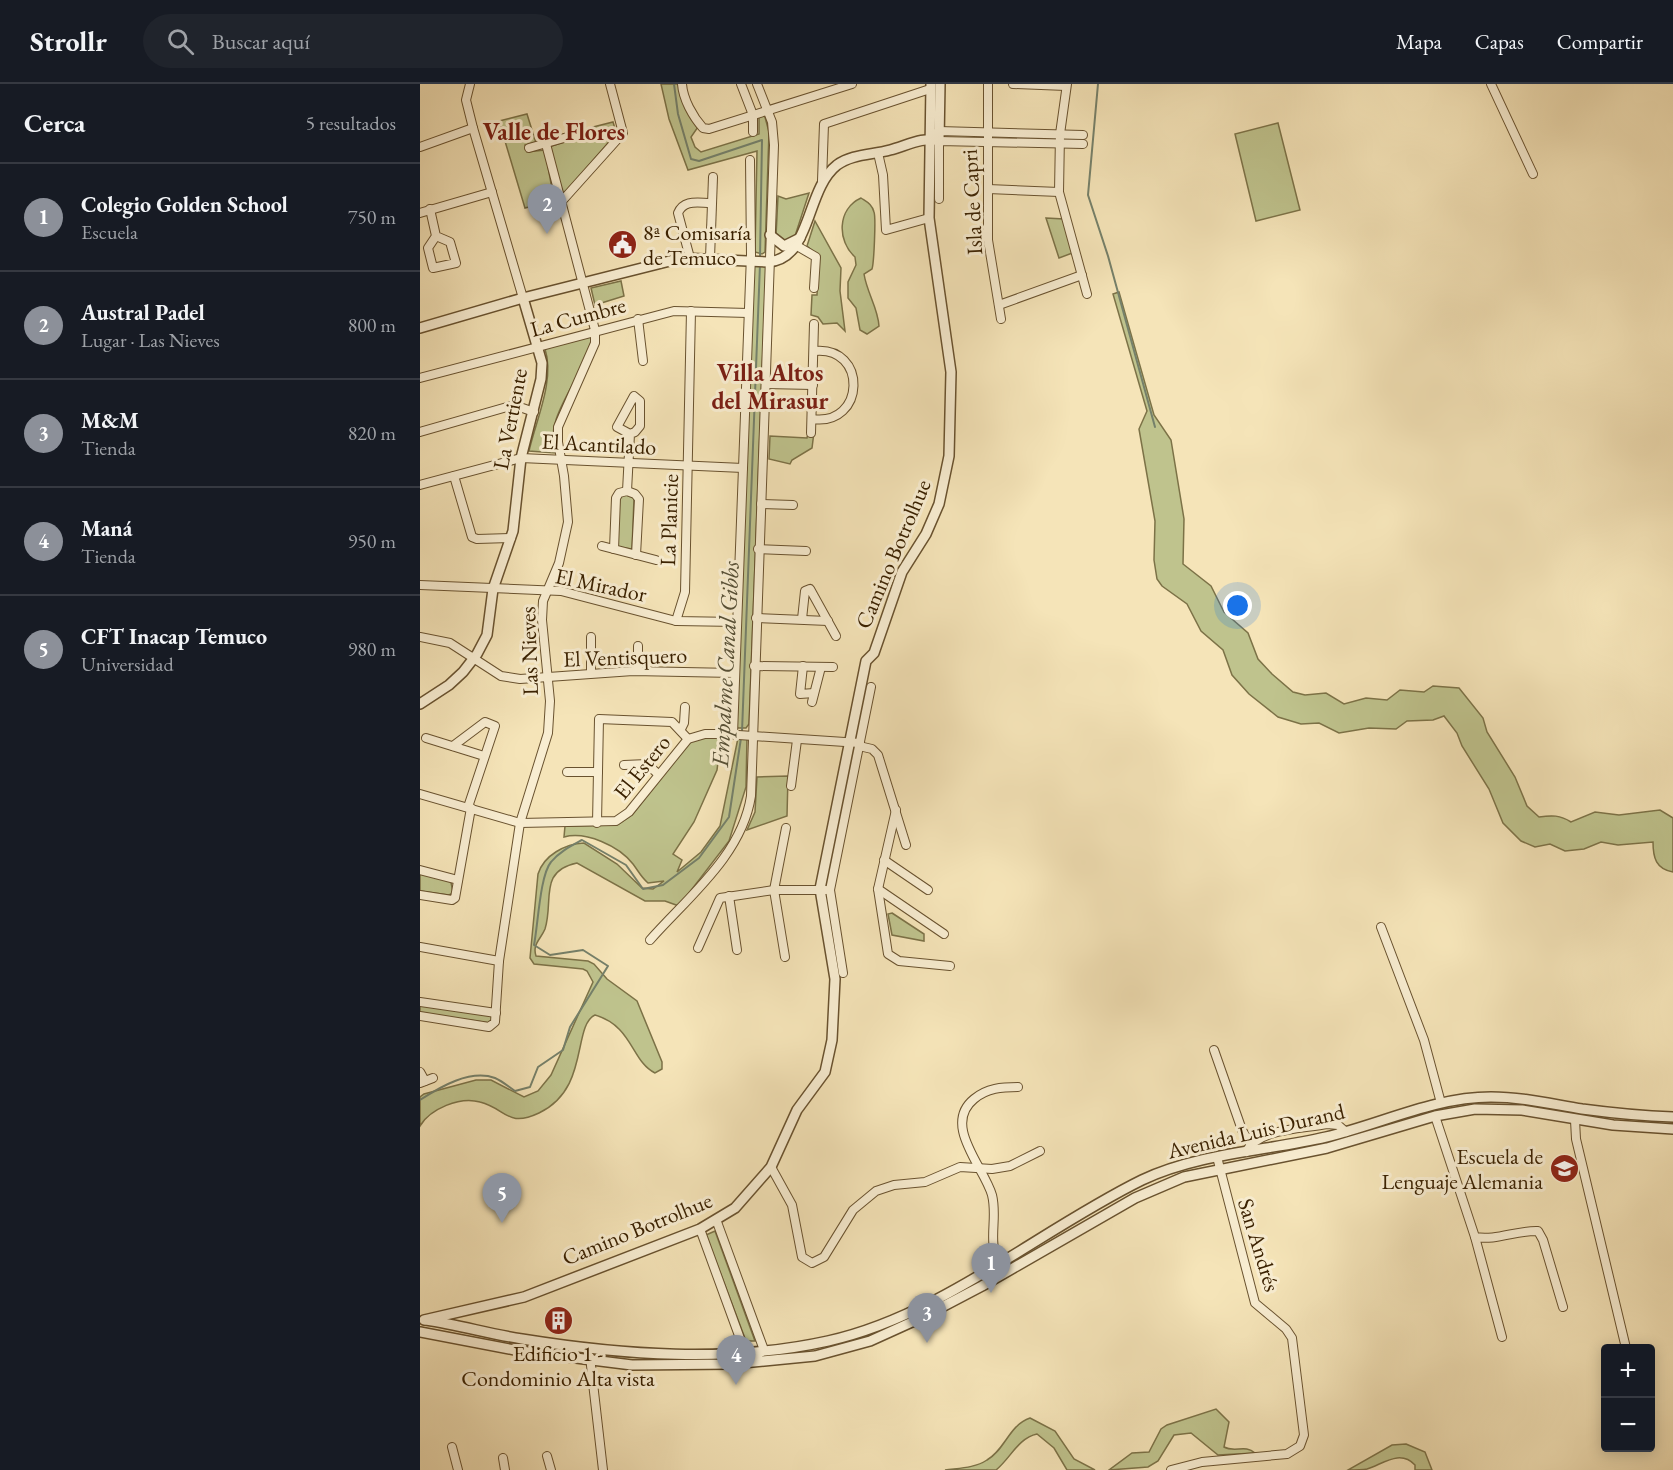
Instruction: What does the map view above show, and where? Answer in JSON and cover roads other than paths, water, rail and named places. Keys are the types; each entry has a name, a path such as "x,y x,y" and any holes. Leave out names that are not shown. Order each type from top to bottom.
{"street":[{"name":"La Vertiente","path":"420,704 450,685 473,660 487,635 493,589 511,538 521,458 542,379 537,346 466,100 470,84"},
{"path":"562,201 623,133 610,84"},
{"path":"682,84 685,97 703,128 709,129 852,84"},
{"path":"741,84 753,115 753,132"},
{"path":"650,940 724,858 741,832 751,796 750,736 766,384 766,262 770,235 774,145 767,110 757,84"},
{"name":"Isla de Capri","path":"988,84 988,240 1001,318"},
{"path":"1013,84 1066,85 1059,144 1059,192 1088,294"},
{"path":"1491,84 1533,174"},
{"path":"420,328 523,298 690,258 766,262 785,258 799,242 822,181 824,124 934,86"},
{"name":"Camino Botrolhue","path":"934,86 939,199"},
{"path":"420,147 473,128"},
{"path":"822,181 846,160 936,137 987,132 1083,135"},
{"path":"530,148 578,134"},
{"path":"936,137 987,143 1083,144"},
{"name":"Camino Botrolhue","path":"422,1320 524,1297 717,1221 751,1192 771,1167 797,1110 825,1072 832,1040 835,979 825,890 866,661 874,653 902,572 926,534 939,504 947,473 951,372 929,218 936,137"},
{"name":"Las Nieves","path":"420,1016 493,1025 496,1013 499,961 520,823 548,733 550,701 542,620 546,590 567,537 568,522 558,427 596,343 596,330 546,144"},
{"path":"878,153 884,175 886,230 929,218"},
{"path":"735,734 734,673 752,261 750,160"},
{"path":"710,258 713,177"},
{"path":"988,189 1059,192"},
{"path":"420,213 492,192"},
{"path":"690,258 680,209 688,203 711,203"},
{"path":"430,210 436,236 428,248 433,268 456,263 450,242 436,236"},
{"path":"770,235 783,246 799,242"},
{"path":"799,242 816,256 814,288"},
{"path":"999,305 1082,275"},
{"name":"La Cumbre","path":"420,378 674,311 748,313"},
{"name":"La Planicie","path":"676,621 685,592 692,311"},
{"path":"638,319 644,361"},
{"path":"811,433 814,324"},
{"path":"812,418 829,418 839,414 850,401 854,385 850,369 844,360 830,352 814,351"},
{"path":"766,384 813,385"},
{"path":"634,396 640,401 640,426 630,434 617,427 634,396"},
{"path":"420,432 514,405 534,412"},
{"path":"627,491 630,434"},
{"name":"El Acantilado","path":"420,485 521,458 743,468"},
{"path":"454,476 472,537 511,538"},
{"path":"614,549 616,498 619,493 627,491 635,494 639,499 636,555"},
{"path":"761,504 793,505"},
{"path":"602,546 656,560"},
{"path":"758,549 806,551"},
{"name":"El Mirador","path":"420,585 561,591 676,621 737,622"},
{"path":"802,620 805,591 810,589 836,636"},
{"path":"756,618 828,621"},
{"name":"El Ventisquero","path":"420,637 450,643 501,676 520,679 638,671 734,673"},
{"path":"591,637 591,673"},
{"path":"638,671 639,646"},
{"path":"754,666 833,667"},
{"path":"800,694 803,666"},
{"path":"790,694 813,698 821,667"},
{"name":"Camino Botrolhue","path":"843,973 825,890 871,687"},
{"path":"681,729 684,723 685,707"},
{"path":"597,823 599,720 672,722 688,739"},
{"path":"420,894 454,899 470,807 495,726 484,722 453,746"},
{"name":"El Estero","path":"420,794 520,823 597,823 623,818 688,739 705,734 735,734 850,742 875,752 896,810"},
{"path":"426,738 484,756"},
{"path":"791,786 797,740"},
{"path":"624,765 647,764 658,774"},
{"path":"567,772 598,772"},
{"path":"896,810 906,845"},
{"path":"896,810 878,889 891,957 899,961 950,966"},
{"path":"785,957 774,890 786,828"},
{"path":"884,860 928,890"},
{"path":"420,870 458,880"},
{"path":"878,889 944,934"},
{"path":"698,948 718,900 729,896 774,890 825,890"},
{"path":"729,896 737,950"},
{"path":"1381,927 1424,1040 1441,1103"},
{"path":"420,947 499,961"},
{"path":"420,1002 496,1013"},
{"path":"1214,1050 1250,1160 1258,1162"},
{"path":"420,1072 426,1081"},
{"path":"999,1263 991,1244 993,1201 963,1128 965,1109 972,1101 990,1090 1018,1087"},
{"name":"Avenida Luis Durand","path":"422,1320 590,1349 652,1353 764,1350 813,1344 866,1330 926,1302 999,1263 1139,1182 1170,1169 1248,1149 1346,1132 1441,1103 1474,1098 1506,1097 1601,1112 1673,1117"},
{"name":"Avenida Luis Durand","path":"420,1332 589,1361 652,1365 749,1363 815,1356 883,1336 982,1286 1144,1192 1174,1180 1337,1146 1436,1116 1474,1109 1506,1109 1575,1120 1673,1129"},
{"path":"1436,1116 1475,1237 1502,1337"},
{"path":"1575,1120 1576,1139 1625,1344"},
{"path":"1337,1146 1344,1139 1346,1132"},
{"path":"771,1167 792,1205 802,1257 812,1263 824,1257 853,1210 876,1191 894,1185 926,1182 960,1167 1010,1166 1040,1151"},
{"name":"San Andrés","path":"1171,1470 1202,1462 1287,1454 1300,1446 1304,1435 1292,1338 1286,1329 1255,1303 1217,1157"},
{"path":"700,1229 749,1363 764,1350 717,1221"},
{"path":"1475,1237 1483,1238 1523,1230 1538,1231 1563,1307"},
{"path":"590,1349 589,1361 603,1470"},
{"path":"452,1447 458,1470"},
{"path":"547,1456 551,1470"},
{"path":"502,1458 506,1470"}],"waterway":[{"name":"Empalme Canal Gibbs","path":"674,84 678,114 691,159 699,161 762,140 760,258"},
{"path":"1098,84 1088,195 1108,256 1155,427"},
{"name":"Empalme Canal Gibbs","path":"742,732 760,264"},
{"name":"Empalme Canal Gibbs","path":"420,1100 446,1085 476,1076 495,1078 515,1091 530,1087 538,1067 563,1050 570,1027 608,966 583,950 550,955 534,945 547,868 558,855 582,840 626,865 643,889 663,885 699,858 729,817 741,738"}],"place":[{"name":"Austral Padel","path":"547,234"},
{"name":"8ª Comisaría de Temuco","path":"622,245"},
{"name":"Escuela de Lenguaje Alemania","path":"1564,1169"},
{"name":"CFT Inacap Temuco","path":"502,1223"},
{"name":"Colegio Golden School","path":"991,1293"},
{"name":"Edificio 1 - Condominio Alta vista","path":"558,1321"},
{"name":"M&M","path":"927,1343"},
{"name":"Maná","path":"736,1385"}],"district":[{"name":"Valle de Flores","path":"554,131"},
{"name":"Villa Altos del Mirasur","path":"770,386"}]}
